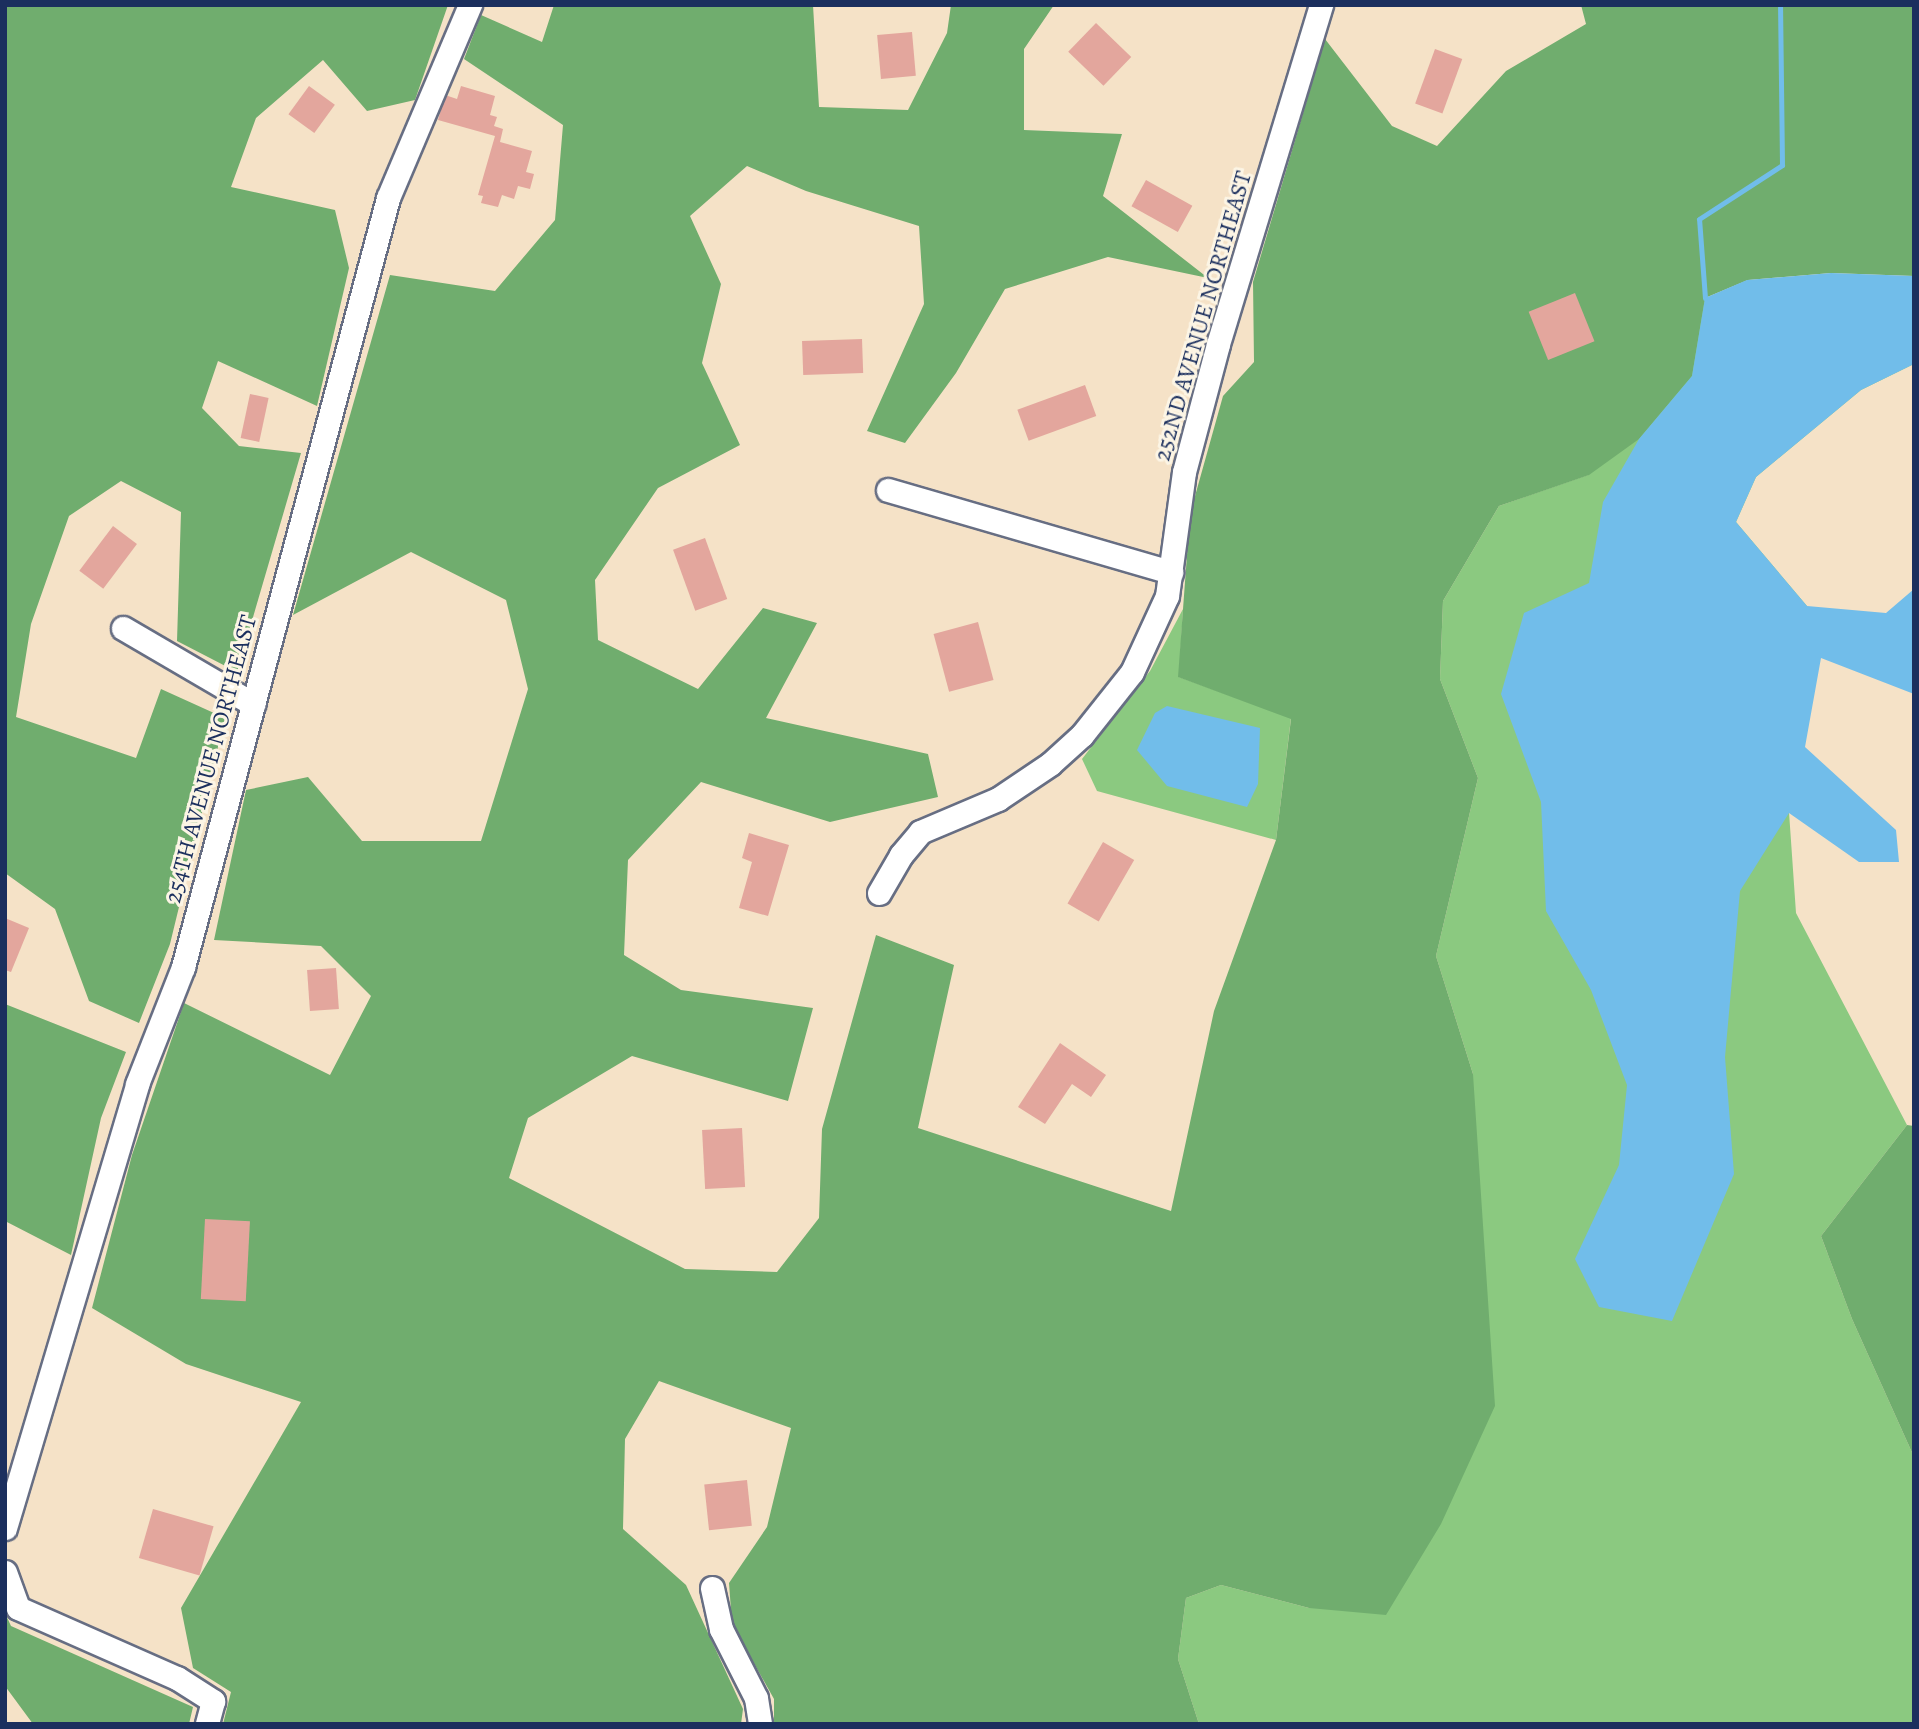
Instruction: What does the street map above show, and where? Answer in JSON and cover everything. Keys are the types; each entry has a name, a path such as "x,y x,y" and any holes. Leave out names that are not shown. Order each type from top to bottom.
{"street":[{"name":"254TH AVENUE NORTHEAST","path":"5,1528 137,1084 183,967 388,198 470,5"},
{"name":"252ND AVENUE NORTHEAST","path":"879,893 901,855 920,832 998,799 1082,735 1132,672 1167,596 1184,472 1208,382 1321,5"},
{"path":"888,489 1171,572"},
{"path":"123,628 253,704"},
{"path":"5,1572 18,1608 177,1678 213,1701 207,1724"},
{"path":"712,1588 721,1629 756,1698 760,1724"}],"green space":[{"path":"5,5 448,5 415,100 367,111 323,60 256,118 231,187 335,210 349,268 317,406 218,361 202,408 239,446 301,453 237,672 177,641 181,512 121,481 69,516 31,624 16,717 136,758 161,689 225,718 170,944 139,1023 89,1001 55,909 5,873"},
{"path":"554,5 813,5 819,107 908,110 947,33 951,5 1054,5 1024,49 1024,130 1122,134 1103,196 1208,278 1108,257 1005,289 956,373 905,443 867,431 924,304 919,226 806,191 747,166 690,216 721,284 702,363 740,445 658,488 595,580 598,640 698,689 763,608 817,623 766,718 928,754 938,797 830,822 701,782 628,860 624,955 681,990 813,1008 788,1101 632,1056 528,1118 509,1178 685,1269 777,1272 819,1218 822,1129 876,935 954,965 918,1128 1171,1211 1214,1011 1276,840 1291,719 1178,677 1190,514 1223,396 1254,362 1253,282 1325,39 1392,126 1437,146 1506,71 1586,24 1581,5 1914,5 1914,276 1831,273 1748,280 1705,298 1692,376 1639,439 1589,475 1499,506 1443,601 1440,679 1478,778 1436,956 1473,1074 1495,1406 1441,1524 1386,1615 1309,1608 1221,1585 1186,1598 1178,1659 1199,1724 774,1724 774,1699 732,1624 729,1583 767,1527 791,1428 659,1381 625,1439 623,1529 686,1585 743,1709 741,1724 223,1724 231,1692 193,1668 181,1608 301,1402 186,1364 92,1308 132,1155 184,1003 330,1075 371,996 321,946 214,940 246,790 308,777 362,841 481,841 528,689 506,600 411,552 293,615 390,275 495,291 555,220 563,125 464,59 481,15 542,42"},
{"path":"1914,276 1914,364 1861,390 1756,477 1736,522 1807,606 1789,812 1796,913 1907,1125 1821,1236 1852,1319 1914,1457 1912,1724 1199,1724 1178,1659 1186,1598 1221,1585 1309,1608 1473,1074 1436,956 1478,778 1440,679 1443,601 1499,506 1588,475 1705,298"},
{"path":"1183,609 1179,677 1291,718 1276,840 1097,791 1082,759 1150,671"},
{"path":"5,1004 126,1052 101,1118 71,1255 5,1221"},
{"path":"1907,1125 1914,1126 1914,1457 1852,1319 1821,1236"},
{"path":"5,1613 11,1626 193,1707 189,1724 33,1724 5,1686"}],"water":[{"path":"1831,273 1914,276 1914,364 1861,390 1756,477 1736,522 1807,606 1886,613 1914,589 1914,694 1821,658 1805,747 1896,830 1899,862 1859,862 1789,813 1740,891 1725,1057 1734,1174 1672,1321 1599,1307 1575,1259 1619,1165 1627,1085 1591,990 1546,911 1541,802 1501,694 1524,613 1589,583 1603,502 1639,439 1692,376 1705,298 1747,280"},
{"path":"1167,706 1260,728 1258,784 1247,807 1167,786 1137,750 1155,713"}],"building":[{"path":"1096,23 1131,57 1103,86 1068,52"},
{"path":"912,32 916,76 881,79 877,35"},
{"path":"1435,49 1462,59 1442,113 1415,104"},
{"path":"309,86 335,105 314,133 288,114"},
{"path":"461,86 495,96 490,115 497,117 494,126 503,129 500,142 532,151 526,172 534,174 530,189 518,186 514,199 502,195 498,207 481,203 483,196 478,195 495,136 438,120 445,95 457,99"},
{"path":"1146,180 1192,206 1178,232 1131,206"},
{"path":"1575,293 1594,341 1548,360 1529,312"},
{"path":"862,339 863,373 803,375 802,341"},
{"path":"1085,385 1096,416 1029,441 1017,410"},
{"path":"250,394 269,398 259,442 241,438"},
{"path":"113,526 137,544 103,589 79,571"},
{"path":"705,538 727,599 695,611 673,550"},
{"path":"978,622 994,680 949,692 934,634"},
{"path":"749,833 789,845 768,916 739,908 752,862 742,858"},
{"path":"1103,842 1134,860 1099,921 1068,903"},
{"path":"5,918 29,928 11,972 5,970"},
{"path":"336,968 339,1009 310,1011 307,970"},
{"path":"1060,1043 1106,1075 1091,1097 1072,1084 1045,1124 1018,1107"},
{"path":"742,1128 745,1187 705,1189 702,1130"},
{"path":"205,1219 250,1221 246,1301 201,1299"},
{"path":"747,1480 752,1526 709,1530 704,1484"},
{"path":"153,1509 214,1526 200,1575 139,1558"}],"waterway":[{"path":"1705,298 1699,219 1782,165 1780,5"}]}
